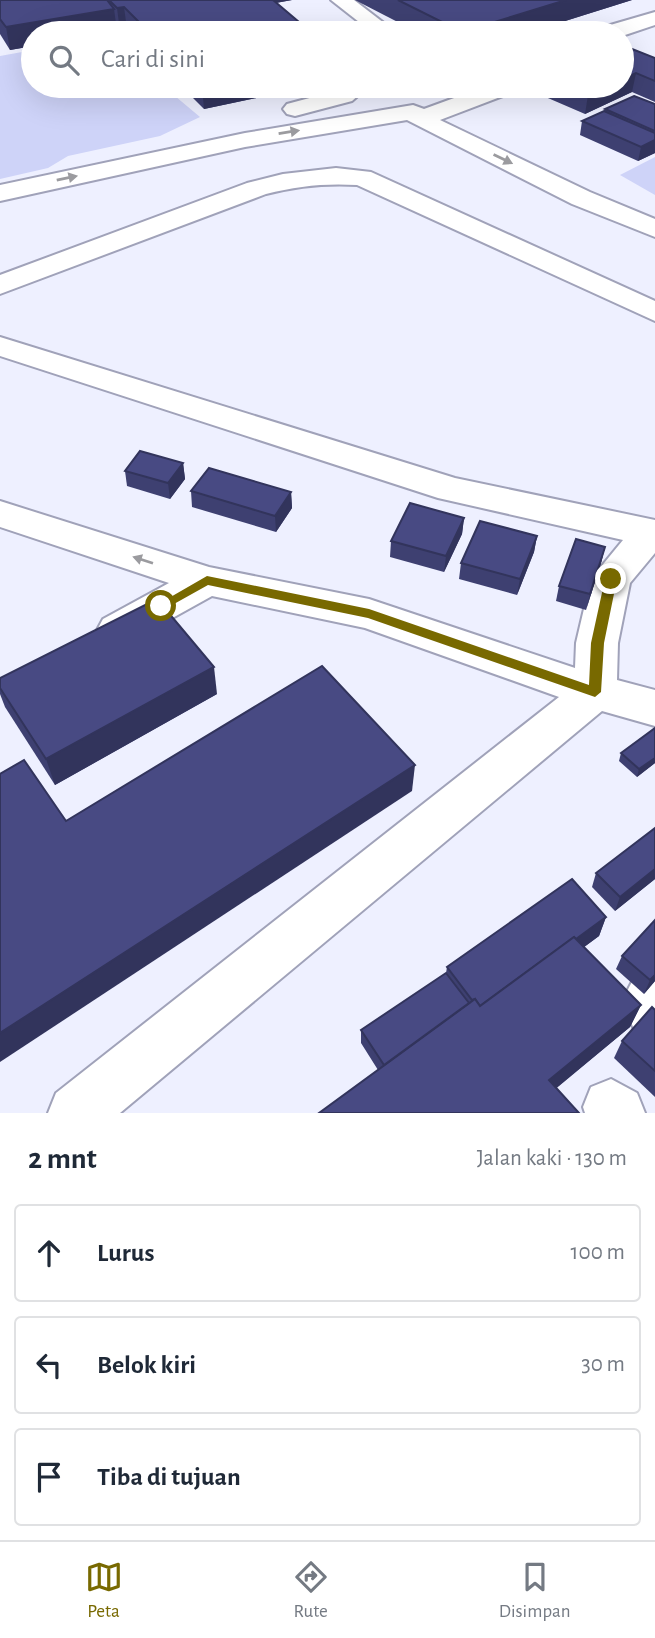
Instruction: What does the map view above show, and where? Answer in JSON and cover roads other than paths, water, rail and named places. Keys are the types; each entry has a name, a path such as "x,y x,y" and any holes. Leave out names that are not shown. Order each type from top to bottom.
{"lane":[{"path":"330,8 359,21"},
{"path":"634,25 655,18"},
{"path":"244,140 240,128 243,124 337,98"},
{"path":"415,105 428,98"},
{"path":"0,193 449,98"},
{"path":"415,105 581,198 655,229"},
{"path":"0,285 218,203 308,177 339,174 362,178 655,312"},
{"path":"0,346 451,489 653,533"},
{"path":"0,514 207,580 369,614 595,692 655,709"},
{"path":"76,1113 595,692 597,643 611,579 653,533"},
{"path":"85,647 207,580"},
{"path":"655,992 649,1001 655,1015"}]}
